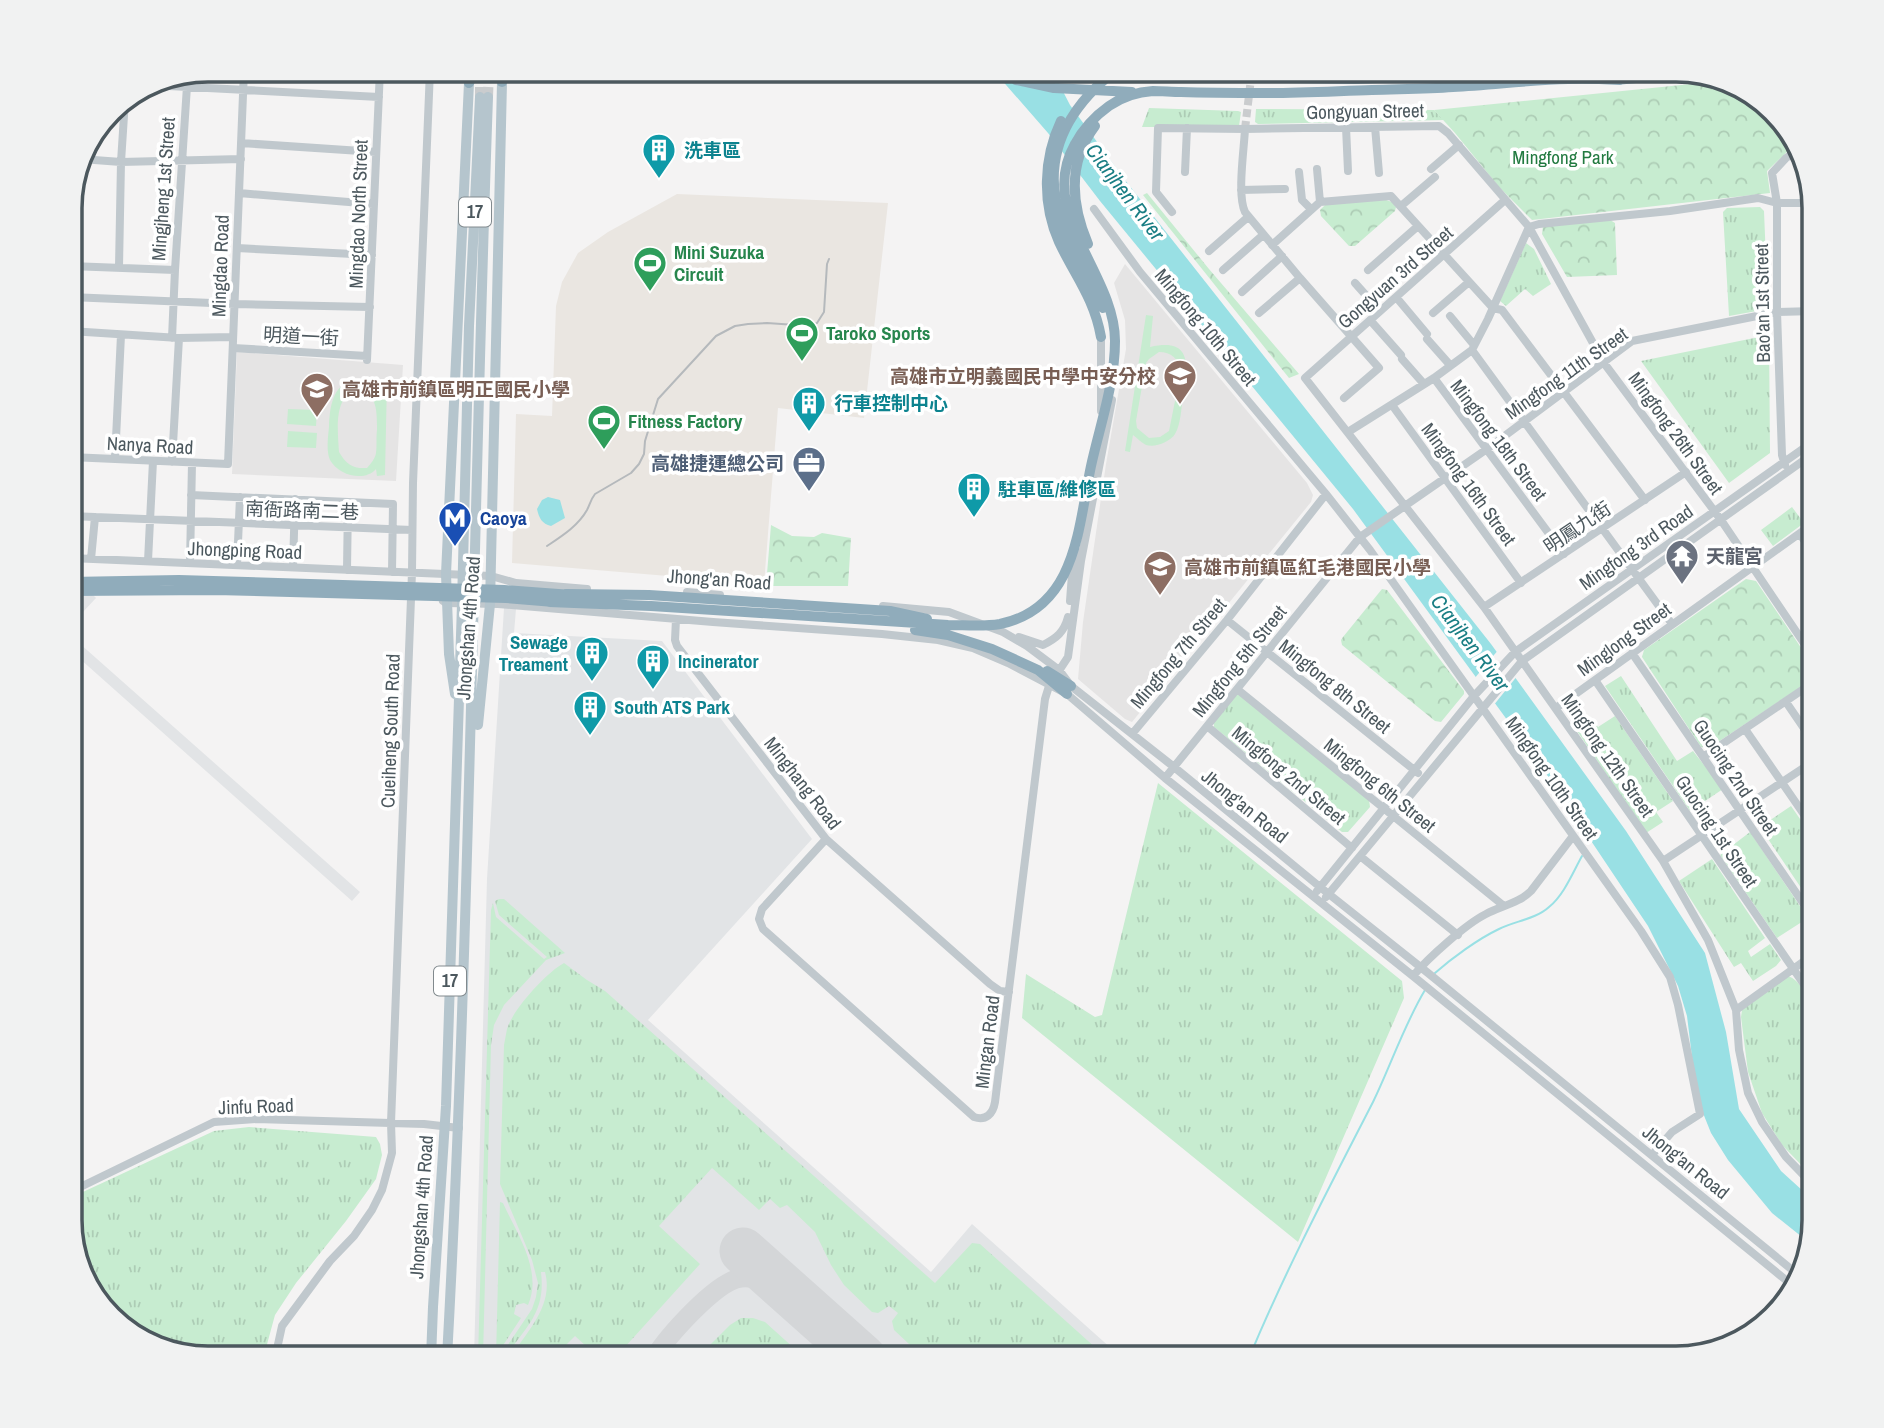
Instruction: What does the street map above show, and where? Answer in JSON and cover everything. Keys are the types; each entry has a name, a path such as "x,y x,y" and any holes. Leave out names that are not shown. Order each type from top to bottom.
{"highway":[{"path":"1027,82 1069,90 1263,99 1471,93 1596,82"},
{"path":"1093,82 1079,95 1061,122 1053,141 1046,179 1054,230 1089,296 1101,337"},
{"path":"83,582 179,580 949,620 1003,617 1015,612 1038,598 1056,576 1069,548 1104,389 1108,348 1103,308 1061,221 1055,194 1055,171 1062,135 1073,113 1088,93 1101,82"},
{"path":"549,598 974,626 1007,622 1023,615 1042,603 1066,573 1075,548 1110,387 1115,341 1110,311 1104,291 1073,228 1064,186 1067,165 1076,141 1097,116 1123,98 1157,92 1271,93 1523,82"},
{"path":"1120,349 1118,320 1110,290 1088,243 1076,206 1076,168 1084,144 1103,118 1132,99 1157,92"},
{"path":"83,592 322,589"},
{"path":"549,598 948,635 979,644 1039,668 1069,690"}],"main road":[{"name":"Jhongshan 4th Road","path":"458,723 449,654 446,574 470,83"},
{"name":"Jhongshan 4th Road","path":"470,798 490,604 502,83"},
{"name":"17","path":"462,575 469,340 484,97 475,575"},
{"name":"Jhongshan 4th Road","path":"432,1346 444,1126 462,575"},
{"name":"Jhongshan 4th Road","path":"448,1346 459,1128 475,575"}],"street":[{"name":"Mingdao Road","path":"228,464 243,83"},
{"name":"Mingdao North Street","path":"367,358 380,83"},
{"name":"Cueiheng South Road","path":"278,1346 282,1326 372,1210 382,1190 391,1153 415,573 412,530 429,83"},
{"path":"181,86 379,97"},
{"name":"Mingjheng 1st Street","path":"83,266 175,270 187,86"},
{"path":"119,267 124,115"},
{"name":"Gongyuan Street","path":"1171,212 1156,192 1157,128 1439,126 1459,145 1529,227"},
{"path":"1346,127 1348,171"},
{"path":"1375,127 1378,173"},
{"path":"1185,172 1187,128"},
{"path":"1245,129 1242,207 1300,278 1380,368 1344,398"},
{"path":"241,143 376,152"},
{"path":"1401,206 1459,145"},
{"name":"Bao'an 1st Street","path":"1789,471 1784,462 1780,414 1777,203 1772,173 1790,155"},
{"path":"92,160 121,162 241,159"},
{"path":"1317,169 1320,202"},
{"path":"1299,172 1302,200 1311,209"},
{"path":"1241,190 1285,188"},
{"path":"239,193 373,204"},
{"path":"1272,245 1320,202 1391,196 1493,308 1502,310 1645,500"},
{"path":"1348,432 1434,378 1473,347 1529,227 1758,198 1777,203 1802,203"},
{"name":"Gongyuan 3rd Street","path":"1305,377 1506,200"},
{"name":"Mingfong 10th Street","path":"1094,209 1140,272 1362,535 1478,693 1483,707 1641,931 1670,977 1700,1115 1672,1132 1652,1155"},
{"path":"1209,251 1248,217"},
{"path":"1368,270 1418,226"},
{"name":"Mingfong 26th Street","path":"1529,227 1604,363 1721,520 1802,640"},
{"path":"1223,270 1264,235"},
{"path":"237,248 372,255"},
{"path":"1242,292 1282,256"},
{"path":"172,461 175,270"},
{"path":"1259,313 1300,278"},
{"path":"1433,313 1469,282"},
{"path":"1355,283 1380,311"},
{"path":"1396,297 1450,365"},
{"path":"83,298 370,307"},
{"name":"Mingfong 11th Street","path":"1396,513 1632,341 1777,312 1802,311"},
{"path":"1450,316 1672,624"},
{"path":"1370,320 1424,384"},
{"path":"83,332 175,338 233,337"},
{"path":"115,459 121,335"},
{"path":"1003,632 1043,645 1056,638 1065,628 1069,615 1072,574 1087,513 1102,403 1101,337"},
{"name":"明道一街","path":"233,348 367,358"},
{"name":"Mingan Road","path":"826,839 762,909 759,919 764,929 976,1118 986,1117 994,1108 1045,699 1054,678 1068,657 1081,562 1120,349"},
{"name":"Mingfong 12th Street","path":"1305,377 1484,607 1663,861 1708,940 1736,1010 1739,1050 1748,1093 1762,1122 1786,1157 1802,1174"},
{"name":"Mingfong 18th Street","path":"1434,378 1564,554"},
{"name":"Mingfong 16th Street","path":"1392,405 1521,583"},
{"name":"Mingfong 3rd Road","path":"1478,693 1515,652 1802,449"},
{"name":"Nanya Road","path":"83,458 228,464"},
{"path":"148,561 153,461"},
{"name":"Mingfong 3rd Road","path":"1483,707 1522,661 1802,462"},
{"path":"190,563 192,463"},
{"name":"明鳳九街","path":"1484,607 1686,472"},
{"name":"Mingfong 7th Street","path":"1132,734 1227,620 1326,494"},
{"name":"南衙路南二巷","path":"191,495 393,504 393,529"},
{"path":"237,565 240,497"},
{"path":"293,568 295,499"},
{"path":"347,570 348,502"},
{"name":"Mingfong 5th Street","path":"1165,778 1362,535 1396,513"},
{"name":"南衙路南二巷","path":"83,517 412,530"},
{"path":"92,559 95,517"},
{"path":"392,572 393,529"},
{"name":"Minglong Street","path":"1556,708 1800,534"},
{"name":"Jhongping Road","path":"83,559 415,573"},
{"path":"415,573 446,603"},
{"name":"Jhong'an Road","path":"415,573 491,576 516,583 697,601 850,611"},
{"name":"Jhong'an Road","path":"584,589 705,593 949,612 1003,632 1027,646 1054,678"},
{"name":"Jhong'an Road","path":"446,603 490,604 938,640 973,648 1054,678"},
{"name":"Jhong'an Road","path":"581,611 618,606 848,622"},
{"name":"Minghang Road","path":"676,619 677,646 826,839 990,984 1000,991 1009,992"},
{"name":"Mingfong 8th Street","path":"1227,620 1424,778"},
{"name":"Guocing 2nd Street","path":"1632,653 1802,901"},
{"name":"Guocing 1st Street","path":"1595,680 1802,981"},
{"name":"Mingfong 6th Street","path":"1237,689 1504,906"},
{"name":"Jhong'an Road","path":"1069,690 1174,767 1791,1269"},
{"name":"Jhong'an Road","path":"1069,690 1165,778 1427,987 1786,1280"},
{"path":"1703,757 1802,691"},
{"path":"1313,896 1478,693"},
{"path":"1786,702 1802,726"},
{"path":"1322,903 1483,707"},
{"name":"Mingfong 2nd Street","path":"1207,726 1352,848"},
{"path":"1745,729 1802,811"},
{"path":"1663,861 1802,769"},
{"path":"1413,976 1484,915 1524,898 1573,836"},
{"path":"1360,856 1458,935"},
{"path":"1736,1010 1802,962"},
{"name":"Jinfu Road","path":"83,1186 214,1122 256,1119 459,1128"}],"shaded area":[{"path":"677,194 888,203 864,418 778,408 764,584 512,563 516,414 552,416 556,306 562,282 578,253 608,232"},
{"path":"1125,264 1307,483 1313,495 1311,502 1132,722 1078,679 1083,622 1126,349 1125,320 1114,283"},
{"name":"高雄市前鎮區明正國民小學","path":"237,352 403,365 396,481 232,474"},
{"path":"83,594 92,594 96,598 83,612"},
{"path":"504,608 516,609 514,633 662,641 812,839 648,1020 931,1272 972,1224 1109,1346 474,1346 487,879"},
{"path":"83,647 360,892 352,901 83,662"}],"green space":[{"name":"Mingfong Park","path":"1692,84 1724,92 1752,108 1776,132 1788,151 1767,171 1770,193 1532,220 1499,187 1434,110"},
{"path":"1149,108 1241,112 1239,126 1236,127 1142,127"},
{"path":"1256,109 1434,110 1444,120 1258,124 1255,122"},
{"path":"1147,193 1299,374 1289,378 1143,195"},
{"path":"1386,200 1392,202 1396,207 1395,211 1355,246 1349,246 1321,216 1320,210 1326,204"},
{"path":"1760,207 1764,211 1768,309 1729,316 1723,212 1727,208"},
{"path":"1610,220 1615,223 1617,275 1567,277 1542,234 1543,226"},
{"path":"1526,243 1534,249 1551,284 1533,296 1525,289 1506,306 1500,301"},
{"path":"1146,315 1153,316 1150,347 1174,346 1181,350 1184,357 1186,375 1180,421 1173,437 1166,442 1154,446 1146,445 1133,435 1130,452 1125,451","holes":["1159,352 1176,360 1181,371 1169,431 1160,437 1149,438 1137,428 1136,421 1146,363"]},
{"path":"1769,335 1770,453 1729,483 1641,361"},
{"path":"379,380 387,381 385,475 377,476 376,469 365,475 352,475 339,470 330,460 328,439 332,405 339,389 345,384 354,382 377,387","holes":["355,390 363,391 375,404 376,453 367,468 358,468 344,460 339,452 338,417 343,400 348,394"]},
{"path":"288,409 317,410 316,426 287,424"},
{"path":"288,431 317,433 316,448 287,447"},
{"path":"1792,507 1802,520 1802,524 1773,546 1761,530"},
{"path":"771,525 792,536 814,537 822,533 851,538 848,586 766,586"},
{"path":"1746,579 1756,581 1802,649 1802,686 1709,748 1701,747 1642,657 1644,650"},
{"path":"1382,589 1387,590 1464,691 1441,722 1435,721 1342,645 1343,637"},
{"path":"1621,676 1677,761 1693,751 1723,789 1690,811 1605,686"},
{"path":"1235,694 1240,695 1369,800 1370,807 1348,832 1342,832 1214,727 1214,721"},
{"path":"1615,716 1673,801 1656,812 1663,822 1646,833 1577,731 1593,720 1598,727"},
{"path":"1158,783 1402,981 1404,998 1298,1242 1022,1018 1026,974 1095,1017 1102,1015"},
{"path":"1791,806 1802,822 1802,889 1760,827"},
{"path":"1750,832 1802,909 1802,922 1777,938 1720,855"},
{"path":"1712,859 1765,938 1748,951 1751,957 1770,944 1781,960 1753,981 1741,963 1734,967 1679,881"},
{"path":"504,899 565,953 546,960 504,1005 494,1025 491,1045 483,1346 478,1346 493,903 496,917 544,959 547,957 499,915 495,901"},
{"path":"564,963 605,991 935,1283 972,1243 980,1244 1094,1346 911,1346 894,1330 892,1321 898,1313 889,1306 878,1313 872,1312 844,1285 815,1232 787,1205 780,1208 770,1199 759,1210 712,1168 659,1226 700,1264 626,1346 586,1346 575,1336 565,1346 518,1346 537,1318 546,1296 545,1272 541,1272 540,1298 533,1318 513,1346 507,1346 532,1309 538,1283 532,1260 500,1184 504,1045 510,1021 531,992"},
{"path":"1788,976 1802,988 1802,1166 1782,1145 1762,1113 1748,1072 1742,1010"},
{"path":"249,1127 376,1137 380,1144 382,1155 376,1179 296,1283 275,1315 267,1346 192,1345 145,1329 114,1303 99,1283 85,1244 83,1192 214,1131"},
{"path":"500,1202 503,1203 526,1253 532,1292 528,1305 516,1305 514,1314 521,1318 503,1346 496,1346"},
{"path":"741,1318 765,1322 792,1346 709,1346"}],"water":[{"name":"Cianjhen River","path":"1004,82 1058,82 1070,105 1125,180 1491,644 1626,831 1705,953 1726,1032 1739,1109 1781,1171 1802,1190 1801,1236 1772,1213 1728,1160 1711,1133 1697,1098 1687,1016 1678,986 1648,926 1543,769 1353,509 1100,201 1048,133"},
{"path":"548,497 560,500 565,518 551,526 541,520 537,509 542,500"}],"pier":[{"path":"1499,649 1518,675 1493,706 1474,679"}],"waterway":[{"path":"1435,973 1483,938 1549,907 1564,890 1582,856"},
{"path":"1254,1346 1425,990"}],"taxiway":[{"path":"663,1346 693,1311 731,1281 741,1278 754,1279 792,1294"}],"runway":[{"path":"743,1251 850,1346"}],"tunnel":[{"path":"1245,129 1251,82"},
{"path":"480,83 480,97"},
{"path":"488,97 489,83"}],"tram line":[{"path":"547,546 579,521 595,494 631,473 639,464 658,399 716,336 735,326 748,324 810,326 817,323 824,312 829,259"}],"place":[{"name":"洗車區","path":"659,180"},
{"name":"Mini Suzuka Circuit","path":"650,293"},
{"name":"Taroko Sports","path":"802,363"},
{"name":"高雄市立明義國民中學中安分校","path":"1180,406"},
{"name":"高雄市前鎮區明正國民小學","path":"317,419"},
{"name":"行車控制中心","path":"809,433"},
{"name":"Fitness Factory","path":"604,451"},
{"name":"高雄捷運總公司","path":"809,493"},
{"name":"駐車區/維修區","path":"974,519"},
{"name":"Caoya","path":"455,548"},
{"name":"天龍宮","path":"1682,586"},
{"name":"高雄市前鎮區紅毛港國民小學","path":"1160,597"},
{"name":"Sewage Treament","path":"592,683"},
{"name":"Incinerator","path":"653,691"},
{"name":"South ATS Park","path":"590,737"}]}
